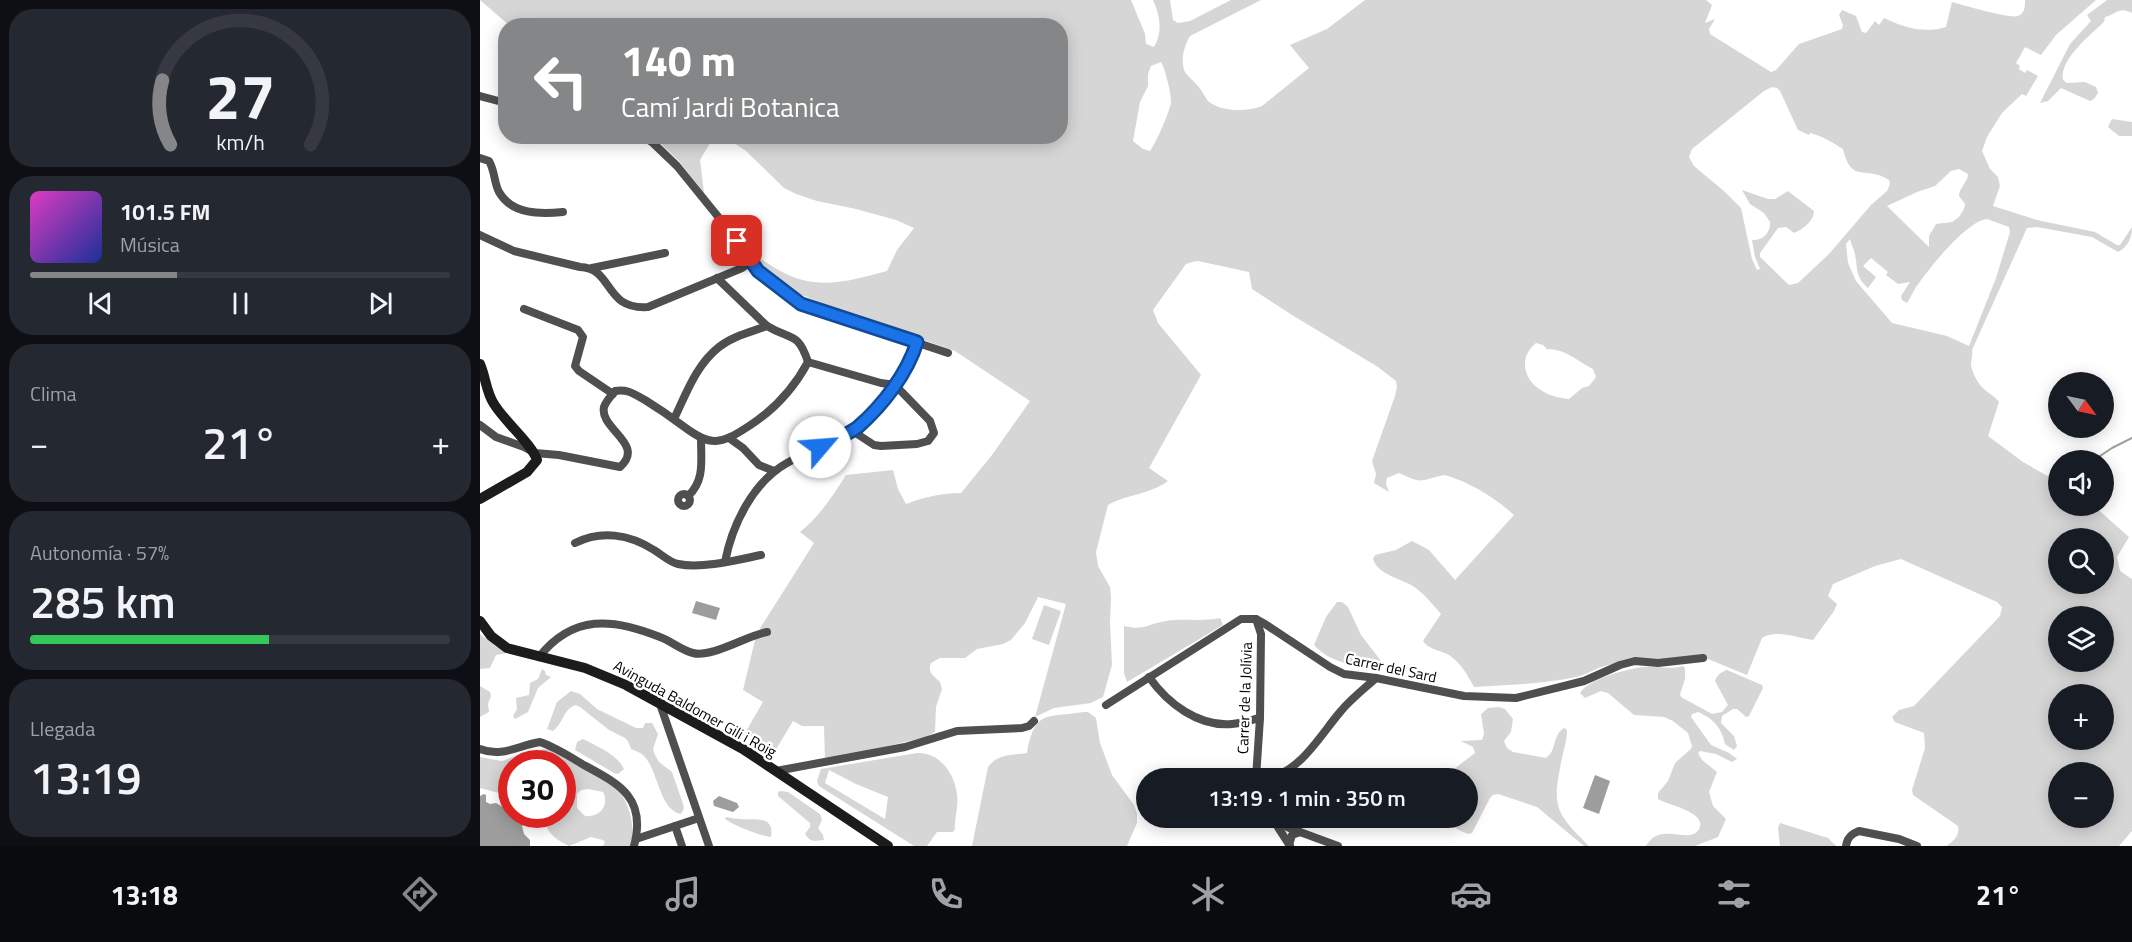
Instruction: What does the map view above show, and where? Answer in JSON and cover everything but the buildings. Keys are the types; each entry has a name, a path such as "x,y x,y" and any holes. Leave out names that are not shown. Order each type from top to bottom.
{"street":[{"path":"480,96 498,101"},
{"path":"655,144 677,166 758,271 801,304 948,353"},
{"path":"480,158 489,161 498,191 516,208 535,213 563,212"},
{"path":"480,235 514,251 592,268 665,253"},
{"path":"592,268 603,278 622,303 635,308 648,307 742,268 752,261"},
{"path":"480,425 496,437 535,453 559,455 620,467 628,455 627,446 604,414 604,408 615,391 626,390 674,419 701,439 719,441 729,438 768,414 800,376 808,362 804,351 797,340 767,326 717,278"},
{"path":"524,309 578,330 583,337 575,366 613,394"},
{"path":"674,419 698,370 719,347 735,338 767,326"},
{"path":"725,562 729,539 746,505 774,471 851,430 886,398 912,358 917,342"},
{"path":"808,362 895,385 930,421 934,433 928,441 900,446 874,445 851,430"},
{"path":"480,364 494,403 509,425 533,449 537,460 527,472 480,499"},
{"path":"729,438 744,448 759,465 774,471"},
{"path":"688,496 696,489 700,478 701,439"},
{"path":"574,543 602,534 626,536 645,544 675,564 689,565 725,562 761,555"},
{"path":"1106,705 1241,619 1256,619"},
{"name":"Carrer del Sard","path":"1256,619 1344,674 1376,678 1464,696 1516,698 1584,681 1635,661 1658,663 1703,658"},
{"name":"Carrer de la Jolívia","path":"1256,619 1261,634 1259,768"},
{"name":"Avinguda Baldomer Gili i Roig","path":"480,621 491,636 507,648 606,675 742,749 888,846"},
{"path":"539,657 551,642 566,633 581,626 598,623 624,625 672,642 693,653 719,650 753,635 767,632"},
{"path":"1149,677 1164,695 1195,718 1213,723 1233,724 1260,718"},
{"path":"1290,768 1342,710 1376,678"},
{"path":"660,704 709,846"},
{"path":"776,771 905,747 957,731 1022,728 1034,721"},
{"path":"480,749 496,753 506,752 540,742 611,780 624,790 635,809 635,842 699,818"},
{"path":"675,826 682,846"},
{"path":"1278,828 1290,846"},
{"path":"1290,828 1338,846"},
{"path":"1846,846 1853,833 1859,831 1899,839 1917,846"},
{"path":"1290,846 1292,835 1300,832"}],"shaded area":[{"path":"480,0 1131,0 1145,34 1146,44 1154,47 1159,35 1159,24 1153,0 1170,0 1173,20 1178,23 1190,21 1231,0 1261,0 1190,36 1183,54 1185,72 1208,101 1227,109 1242,110 1262,106 1309,68 1290,45 1327,29 1365,0 1706,0 1712,5 1705,23 1715,19 1709,29 1710,34 1771,72 1776,70 1799,44 1842,29 1843,25 1839,15 1842,10 1856,16 1862,32 1866,33 1875,21 1879,25 1884,18 1914,28 1930,30 1946,27 1952,2 2018,16 2025,7 2025,0 2096,0 2056,35 2041,55 2025,47 2016,63 2025,73 2027,70 2038,76 2026,96 2022,94 2002,113 1987,137 1982,151 1990,169 1998,177 2000,186 1993,206 2037,220 2095,232 2117,245 2120,245 2132,227 2130,238 2127,245 2118,252 2092,237 2037,227 2027,228 1972,350 1971,364 1979,384 1999,402 1988,436 2023,462 2048,476 2048,516 2105,516 2129,537 2117,557 2120,571 2132,579 2132,831 2119,846 1946,846 1956,838 1958,826 1913,795 1912,790 1925,748 1924,733 1895,722 1892,717 1899,710 1914,706 2000,616 2002,607 1997,602 1901,559 1875,566 1833,584 1828,596 1837,604 1813,640 1780,634 1762,638 1747,675 1703,657 1615,664 1563,679 1474,687 1453,658 1435,650 1423,641 1441,614 1417,589 1386,574 1373,559 1375,555 1396,550 1412,541 1429,550 1455,580 1514,515 1482,491 1445,475 1418,480 1399,473 1387,478 1386,484 1389,492 1374,483 1376,474 1372,461 1395,396 1396,381 1378,367 1252,289 1249,272 1198,261 1186,264 1153,310 1158,323 1201,375 1149,468 1168,481 1161,486 1108,505 1096,552 1098,566 1110,587 1111,597 1112,665 1103,697 1091,703 1054,708 1035,717 1066,604 1038,597 1025,623 1011,640 1003,644 977,649 965,658 940,658 931,663 931,672 940,682 942,689 936,707 935,732 926,737 825,761 824,726 802,726 793,721 775,751 745,733 763,702 743,690 756,636 770,634 769,629 759,630 814,543 800,532 820,513 846,475 893,470 898,489 906,504 933,496 961,493 992,455 1030,401 955,351 833,308 788,289 750,253 781,271 803,280 839,282 887,271 897,250 914,228 896,220 817,201 784,188 746,151 736,144 1068,144 1068,18 501,18","holes":["1161,62 1171,103 1156,142 1150,151 1143,149 1133,141 1140,102 1148,86 1148,74 1151,66","1772,87 1780,91 1798,130 1819,136 1835,144 1843,149 1846,160 1855,171 1881,176 1889,180 1890,184 1887,191 1871,205 1829,254 1798,283 1789,285 1760,257 1760,253 1778,228 1786,227 1794,233 1797,232 1810,222 1814,211 1788,191 1775,199 1768,199 1742,190 1750,204 1764,213 1770,222 1766,235 1752,240 1760,269 1757,270 1752,259 1741,208 1694,166 1689,157 1692,149","1959,169 1968,174 1959,196 1965,204 1964,209 1952,222 1936,224 1929,236 1929,247 1887,206 1935,186 1951,171","1987,219 2009,227 2010,232 1996,278 1969,346 1947,336 1892,323 1856,281 1848,263 1846,244 1850,239 1858,272 1864,284 1868,288 1876,277 1863,266 1871,258 1888,272 1886,275 1898,284 1910,282 1901,296 1902,300 1907,303 1917,285 1950,245 1970,227","1536,343 1547,349 1566,353 1593,369 1596,377 1589,386 1582,388 1569,399 1546,393 1533,384 1526,371 1525,363 1532,347"]},
{"path":"2107,0 2132,0 2132,13 2121,10 2105,17 2104,22 2071,56 2063,72 2063,80 2067,83 2085,82 2096,87 2098,93 2090,101 2061,88 2048,101 2040,103 2070,44 2091,21 2087,15"},
{"path":"2112,119 2132,122 2132,136 2119,136 2108,127"},
{"path":"661,144 709,144 700,160 704,193 679,161"},
{"path":"696,601 720,608 716,620 692,613"},
{"path":"1337,602 1342,602 1348,607 1361,635 1381,661 1378,670 1335,660 1314,645 1326,617"},
{"path":"1044,605 1061,611 1049,645 1032,639"},
{"path":"1220,618 1223,625 1127,682 1124,673 1124,626 1142,627 1173,620"},
{"path":"480,634 508,653 496,655 490,668 480,669"},
{"path":"1683,666 1685,679 1681,697 1712,714 1722,712 1728,705 1715,681 1723,672 1727,670 1762,685 1763,688 1749,716 1746,717 1737,709 1733,709 1722,716 1721,723 1734,736 1737,746 1734,750 1725,744 1719,728 1713,721 1698,712 1692,714 1691,717 1711,745 1737,759 1732,762 1716,754 1700,751 1698,753 1702,760 1717,772 1709,792 1713,806 1726,819 1718,837 1695,846 1646,846 1659,835 1689,835 1695,834 1699,829 1698,818 1658,799 1658,793 1668,781 1675,763 1691,749 1688,733 1664,717 1634,715 1608,693 1601,691 1585,698 1580,693 1591,683 1620,672 1645,667"},
{"path":"542,669 546,675 551,677 538,688 528,712 515,719 513,716 517,709 516,698 529,695 530,683 538,679"},
{"path":"480,686 490,692 491,696 488,704 489,712 480,717"},
{"path":"571,691 580,694 597,709 636,728 643,728 645,723 652,723 658,734 653,749 659,762 672,772 684,808 681,814 673,811 668,805 643,755 631,749 625,738 609,730 580,707 575,705 571,707 553,731 547,729 557,702"},
{"path":"1488,708 1505,709 1513,719 1511,732 1504,741 1507,748 1513,752 1546,758 1552,751 1560,731 1564,728 1567,730 1557,798 1562,816 1589,846 1584,846 1537,807 1498,794 1490,798 1478,821 1478,768 1455,768 1475,753 1473,747 1461,741 1482,740 1484,734 1481,714"},
{"path":"1088,712 1096,718 1100,743 1112,775 1136,810 1136,825 1127,846 972,846 988,767 1000,757 1027,753 1034,729 1044,718"},
{"path":"583,739 600,748 616,759 624,769 618,774 614,773 575,750 577,742"},
{"path":"917,753 933,756 950,772 956,787 955,829 953,832 937,832 927,846 914,846 819,786 817,781 821,769","holes":["829,770 888,797 885,819 825,783"]},
{"path":"480,757 498,760 498,793 480,788"},
{"path":"576,765 618,789 631,816 632,846 603,846 605,842 603,840 591,837 569,846 548,828 576,828","holes":["581,790 603,792 605,797 602,810 595,815 585,816 577,808 577,794"]},
{"path":"1595,775 1610,781 1599,814 1583,808"},
{"path":"778,792 788,792 820,814 822,820 818,828 824,840 809,839 805,834 810,823 778,796"},
{"path":"484,794 486,802 498,804 498,828 522,828 524,834 530,840 530,846 480,846 480,796"},
{"path":"719,796 737,803 739,807 733,812 714,806 713,801"},
{"path":"726,817 767,822 770,825 771,837 740,827 725,819"},
{"path":"1780,823 1828,838 1836,846 1780,846 1778,828"},
{"path":"1456,828 1475,828 1472,833 1468,834"}],"waterway":[{"path":"2109,450 2132,438"}],"route":[{"path":"737,241 758,271 801,304 917,342 912,358 886,398 857,427 820,447"}]}
